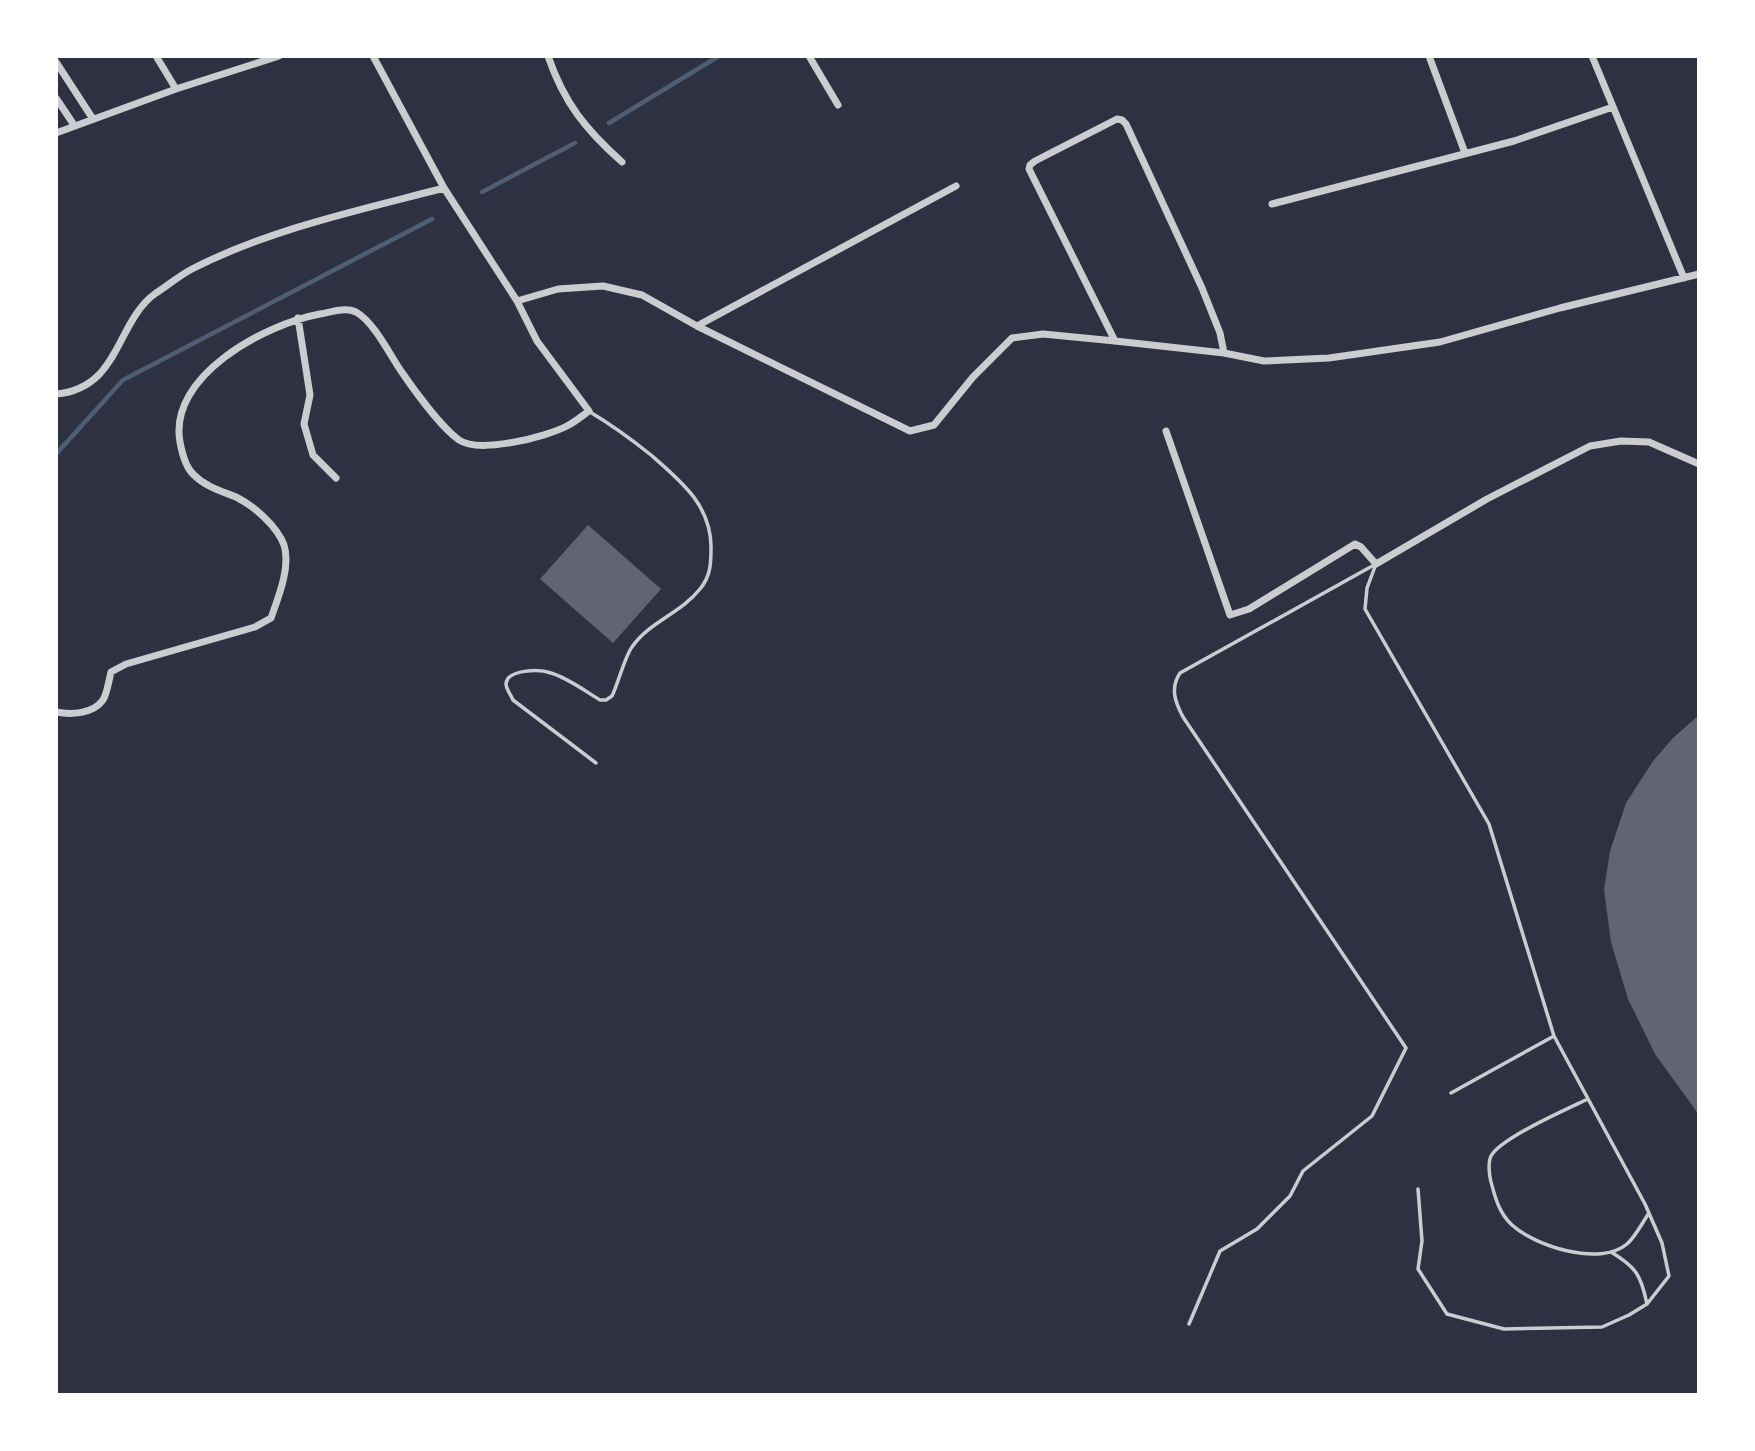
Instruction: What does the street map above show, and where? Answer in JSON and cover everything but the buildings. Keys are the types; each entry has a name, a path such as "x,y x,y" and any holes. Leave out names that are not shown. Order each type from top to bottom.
{"street":[{"path":"156,56 176,89"},
{"path":"56,133 176,89 279,56"},
{"path":"56,712 71,715 88,710 103,700 111,672 126,664 255,626 271,618 279,595 285,547 275,529 257,513 239,499 211,487 192,474 182,453 177,427 185,400 208,369 268,331 298,318 344,309 356,312 386,346 401,371 447,429 462,442 496,446 519,442 566,426 589,411 537,341 517,301 444,188 373,56"},
{"path":"548,56 558,86 593,136 622,162"},
{"path":"809,56 838,105"},
{"path":"1429,56 1465,153"},
{"path":"1592,56 1684,278"},
{"path":"56,62 93,119"},
{"path":"56,97 74,125"},
{"path":"1272,204 1514,141 1614,107"},
{"path":"1115,341 1029,169 1035,162 1117,120 1122,120 1202,288 1220,333 1224,353"},
{"path":"697,326 956,186"},
{"path":"56,394 81,388 99,376 120,347 147,300 189,271 245,244 444,188"},
{"path":"517,301 558,289 603,286 642,295 697,326 910,431 934,425 973,377 1012,338 1043,334 1224,353 1264,361 1329,358 1440,342 1699,274"},
{"path":"298,318 310,395 304,424 313,455 336,478"},
{"path":"1167,431 1230,615 1248,609 1355,544 1362,547 1376,564 1487,499 1590,446 1621,441 1649,442 1699,464"}],"lane":[{"path":"589,411 618,428 685,484 704,511 712,538 711,570 702,588 685,605 655,624 631,648 612,696 600,700 550,672 527,670 507,680 506,686 513,699 596,763"},
{"path":"1376,564 1367,588 1365,608 1489,824 1554,1036 1649,1213 1662,1242 1669,1276 1647,1304 1602,1327 1504,1329 1447,1314 1419,1269 1422,1241 1418,1189"},
{"path":"1189,1324 1220,1251 1257,1230 1290,1196 1303,1171 1372,1116 1406,1048 1183,717 1175,703 1176,679 1180,673 1376,564"},
{"path":"1451,1093 1554,1036"},
{"path":"1588,1099 1501,1144 1490,1157 1489,1176 1496,1203 1512,1225 1549,1247 1591,1254 1611,1252 1627,1244 1649,1213"},
{"path":"1611,1252 1631,1264 1642,1282 1647,1304"}],"waterway":[{"path":"609,123 719,56"},
{"path":"482,192 575,143"},
{"path":"56,454 123,380 432,219"}]}
